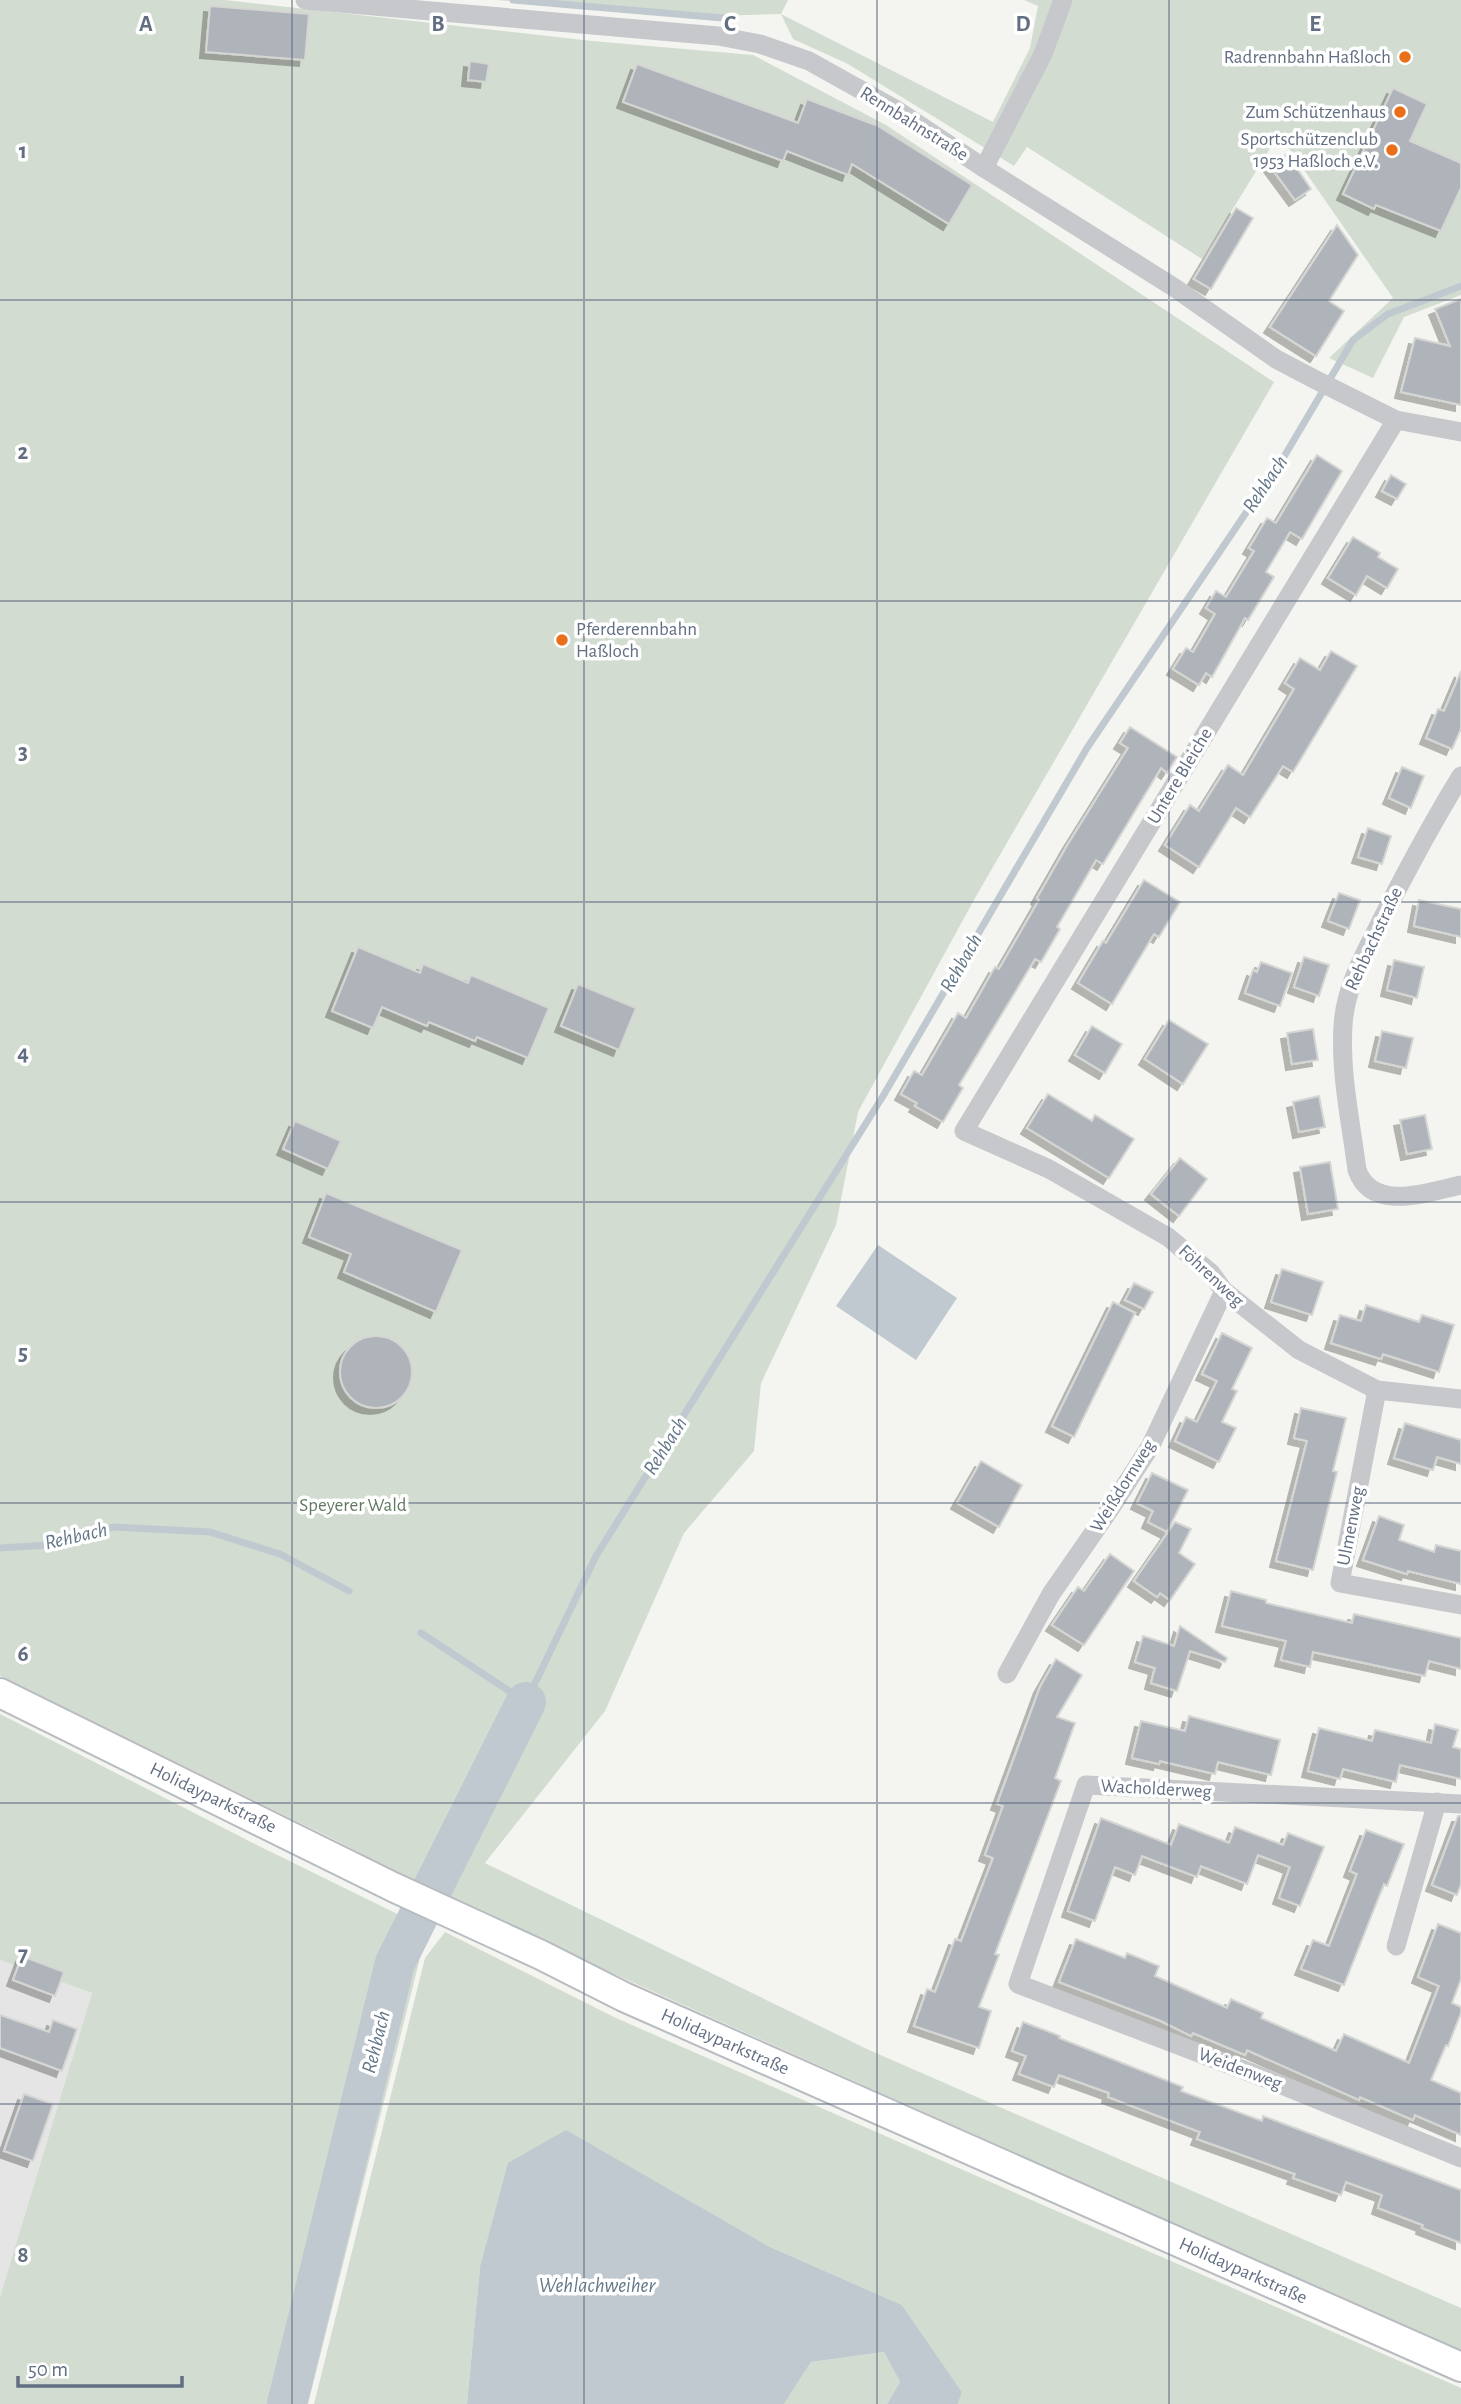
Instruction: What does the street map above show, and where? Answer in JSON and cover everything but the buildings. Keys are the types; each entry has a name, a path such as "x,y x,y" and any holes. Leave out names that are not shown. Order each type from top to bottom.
{"main road":[{"name":"Holidayparkstraße","path":"0,1693 393,1887 624,1997 1461,2367"}],"street":[{"name":"Rennbahnstraße","path":"305,0 719,36 760,44 809,61 895,109 1175,288 1276,359 1396,420 1461,432"},
{"path":"984,168 1043,54 1063,0"},
{"name":"Untere Bleiche","path":"964,1131 1396,420"},
{"name":"Rehbachstraße","path":"1461,776 1422,839 1356,970 1347,998 1343,1027 1345,1070 1360,1180 1376,1193 1391,1197 1461,1185"},
{"name":"Föhrenweg","path":"964,1131 1049,1169 1168,1237 1210,1273 1224,1291 1299,1350 1377,1390 1461,1399"},
{"name":"Weißdornweg","path":"1007,1674 1051,1594 1150,1447 1224,1291"},
{"name":"Ulmenweg","path":"1377,1390 1340,1583 1461,1605"},
{"name":"Wacholderweg","path":"1018,1984 1086,1785 1461,1804"},
{"path":"1396,1946 1437,1802"},
{"name":"Weidenweg","path":"1018,1984 1262,2077 1461,2158"}],"shaded area":[{"path":"0,1960 92,1993 0,2297"}],"green space":[{"name":"Pferderennbahn Haßloch","path":"0,0 225,0 592,41 753,55 886,125 1274,382 975,898 858,1112 836,1225 761,1383 754,1451 684,1533 605,1711 485,1863 869,2050 1461,2308 1461,2352 455,1903 333,1839 0,1676"},
{"path":"495,0 788,0 781,14 713,16"},
{"path":"1024,0 1461,0 1461,295 1404,317 1373,378 1329,358 1393,298 1279,134 1202,259 1027,147 1014,166 848,64 793,39 781,14 993,122 1030,48 1038,6"},
{"path":"0,1714 432,1931 420,1958 308,2404 0,2404 0,2297 92,1993 0,1960"},
{"path":"445,1932 616,2018 1461,2388 1461,2404 958,2404 962,2392 902,2305 768,2246 480,2267 467,2404 314,2404 425,1958"},
{"path":"884,2352 900,2382 887,2404 784,2404 811,2362"}],"water":[{"path":"878,1245 957,1298 916,1360 836,1306"},
{"name":"Wehlachweiher","path":"566,2130 768,2246 902,2305 962,2392 958,2404 887,2404 900,2382 884,2352 811,2362 784,2404 467,2404 480,2267 508,2163"}],"waterway":[{"path":"513,0 723,18"},
{"name":"Rehbach","path":"421,1633 526,1702 596,1556 883,1096 1087,748 1285,455 1353,340 1388,314 1461,286"},
{"name":"Rehbach","path":"0,1548 48,1545 113,1527 210,1532 280,1554 349,1591"},
{"name":"Rehbach","path":"287,2404 395,1963 526,1702"}],"place":[{"name":"Radrennbahn Haßloch","path":"1405,57"},
{"name":"Zum Schützenhaus","path":"1400,112"},
{"name":"Sportschützenclub 1953 Haßloch e.V.","path":"1392,150"},
{"name":"Pferderennbahn Haßloch","path":"562,640"}],"park label":[{"name":"Speyerer Wald","path":"353,1505"}]}
